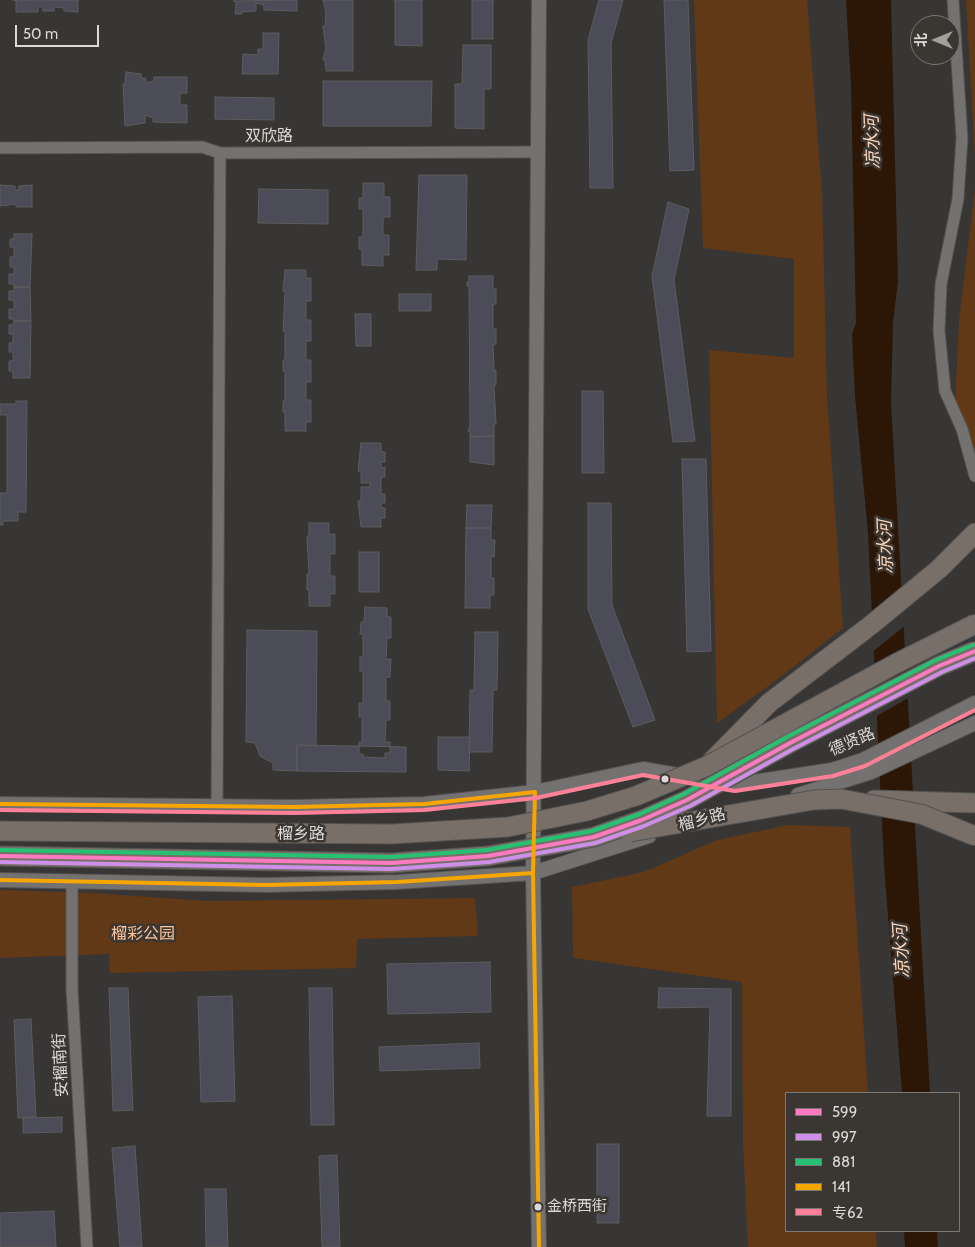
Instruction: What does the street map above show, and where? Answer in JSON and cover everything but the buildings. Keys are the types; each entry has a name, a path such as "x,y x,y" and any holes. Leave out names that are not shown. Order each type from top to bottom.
{"highway":[{"path":"707,766 769,703 871,625 939,569 975,533"},
{"name":"榴乡路","path":"0,831 392,834 508,827 587,811 636,796 707,766 898,662 975,624"},
{"name":"榴乡路","path":"0,856 391,863 488,856 594,837 642,820 687,800 790,743 939,666 975,651"},
{"path":"594,837 814,800 841,799 975,803"},
{"path":"841,799 921,814 975,836"}],"street":[{"path":"539,0 533,873 539,1247"},
{"path":"953,0 962,138 958,199 941,284 940,331 946,391 962,429 975,476"},
{"name":"双欣路","path":"0,148 202,147 220,152 538,152"},
{"path":"217,806 220,152"},
{"name":"德贤路","path":"734,785 832,770 863,760 975,703"},
{"name":"榴乡路","path":"0,880 266,885 397,882 533,873 693,822 781,801 847,781 871,772 975,723"},
{"name":"榴乡路","path":"0,804 294,807 424,804 535,792 643,769 734,785"},
{"name":"安榴南街","path":"72,882 72,989 87,1247"}],"green space":[{"path":"694,0 807,0 822,193 827,395 843,628 774,682 717,723 709,350 794,358 794,259 703,248"},
{"path":"966,0 975,0 975,158"},
{"path":"975,188 975,464 954,424 959,321"},
{"path":"788,825 850,827 868,1092 785,1092 785,1232 876,1232 877,1247 748,1247 743,1142 742,982 573,958 572,887 644,872 717,840"},
{"name":"榴彩公园","path":"0,890 92,893 207,901 475,898 478,936 357,939 356,968 110,973 109,954 0,958"}],"water":[{"name":"凉水河","path":"846,0 891,0 898,281 893,323 891,403 930,1092 902,1092 884,865 868,533 855,396 852,334 856,323 851,85"},
{"path":"904,1232 937,1232 938,1247 905,1247"}],"pier":[{"path":"905,608 906,625 871,653 871,639"},
{"path":"908,651 910,697 875,717 872,670"}],"transit line":[{"name":"881","path":"0,850 391,857 487,850 592,831 640,814 684,794 787,737 936,660 973,645"},
{"name":"599","path":"0,856 391,863 488,856 594,837 642,820 687,800 790,743 939,666 975,651"},
{"name":"997","path":"0,862 391,869 489,862 595,843 644,826 690,806 793,749 942,672 975,658"},
{"name":"专62","path":"0,810 294,813 424,810 536,798 643,775 735,791 833,776 865,766 975,710"},
{"name":"141","path":"0,804 294,807 424,804 535,792 533,873 539,1247"},
{"name":"141","path":"0,880 266,885 397,882 533,873"}],"place":[{"name":"金桥西街","path":"538,1207"}]}
